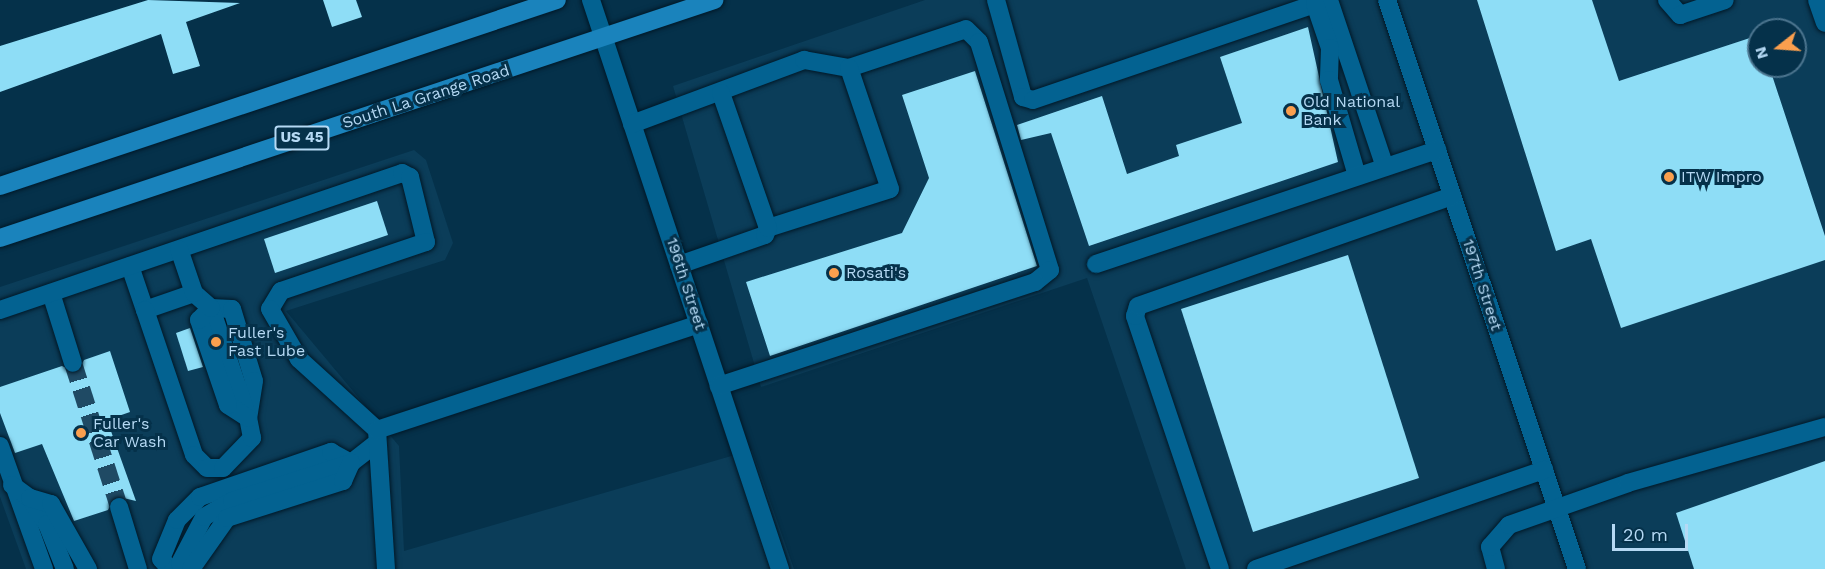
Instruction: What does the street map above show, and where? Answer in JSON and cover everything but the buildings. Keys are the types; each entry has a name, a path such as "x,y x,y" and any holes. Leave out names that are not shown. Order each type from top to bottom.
{"main road":[{"path":"0,186 557,0"},
{"name":"South La Grange Road","path":"0,238 714,0"}],"street":[{"name":"196th Street","path":"591,0 780,569"},
{"path":"996,0 1000,22 1023,97 1033,100 1322,1"},
{"name":"197th Street","path":"1387,0 1577,569"},
{"path":"1667,0 1680,15 1725,0"},
{"path":"1817,0 1825,23"},
{"path":"1322,1 1385,167"},
{"path":"1322,1 1330,48 1329,80 1357,176"},
{"path":"972,32 1000,22"},
{"path":"632,124 721,93 746,78 804,60 849,68 966,29 972,32 1050,270 1035,282 719,386"},
{"path":"768,228 890,189 849,68"},
{"path":"679,265 765,236 768,228 721,93"},
{"path":"1096,264 1437,150"},
{"path":"0,310 402,173 410,177 426,242 281,291 270,309 299,359 375,437 386,569"},
{"path":"1220,569 1135,316 1138,306 1452,196"},
{"path":"130,266 194,454 207,468 223,468 242,453 252,438 248,418 254,381 232,309 211,308 194,293 179,249"},
{"path":"51,292 73,363"},
{"path":"145,310 194,293"},
{"path":"211,308 199,320 228,405 248,418"},
{"path":"191,569 227,518 343,481 351,463 375,437 699,324"},
{"path":"1496,569 1490,547 1497,534 1628,483 1825,427"},
{"path":"0,446 6,487 44,569"},
{"path":"170,569 161,559 177,520 200,497 331,452 351,463"},
{"path":"182,569 180,563 204,517 232,501 351,463"},
{"path":"1256,569 1544,470"},
{"path":"6,487 30,498 51,504 88,569"},
{"path":"30,498 65,569"},
{"path":"120,507 138,569"}],"shaded area":[{"path":"925,0 1825,0 1825,569 1186,569 1087,278 761,387 673,86"},
{"path":"414,150 426,160 453,243 445,260 286,311 399,446 404,551 752,450 794,569 26,569 0,497 0,287"}],"tunnel":[{"path":"73,363 119,507"}],"place":[{"name":"Old National Bank","path":"1291,111"},
{"name":"ITW Impro","path":"1669,177"},
{"name":"Rosati's","path":"834,273"},
{"name":"Fuller's Fast Lube","path":"216,342"},
{"name":"Fuller's Car Wash","path":"81,433"}]}
